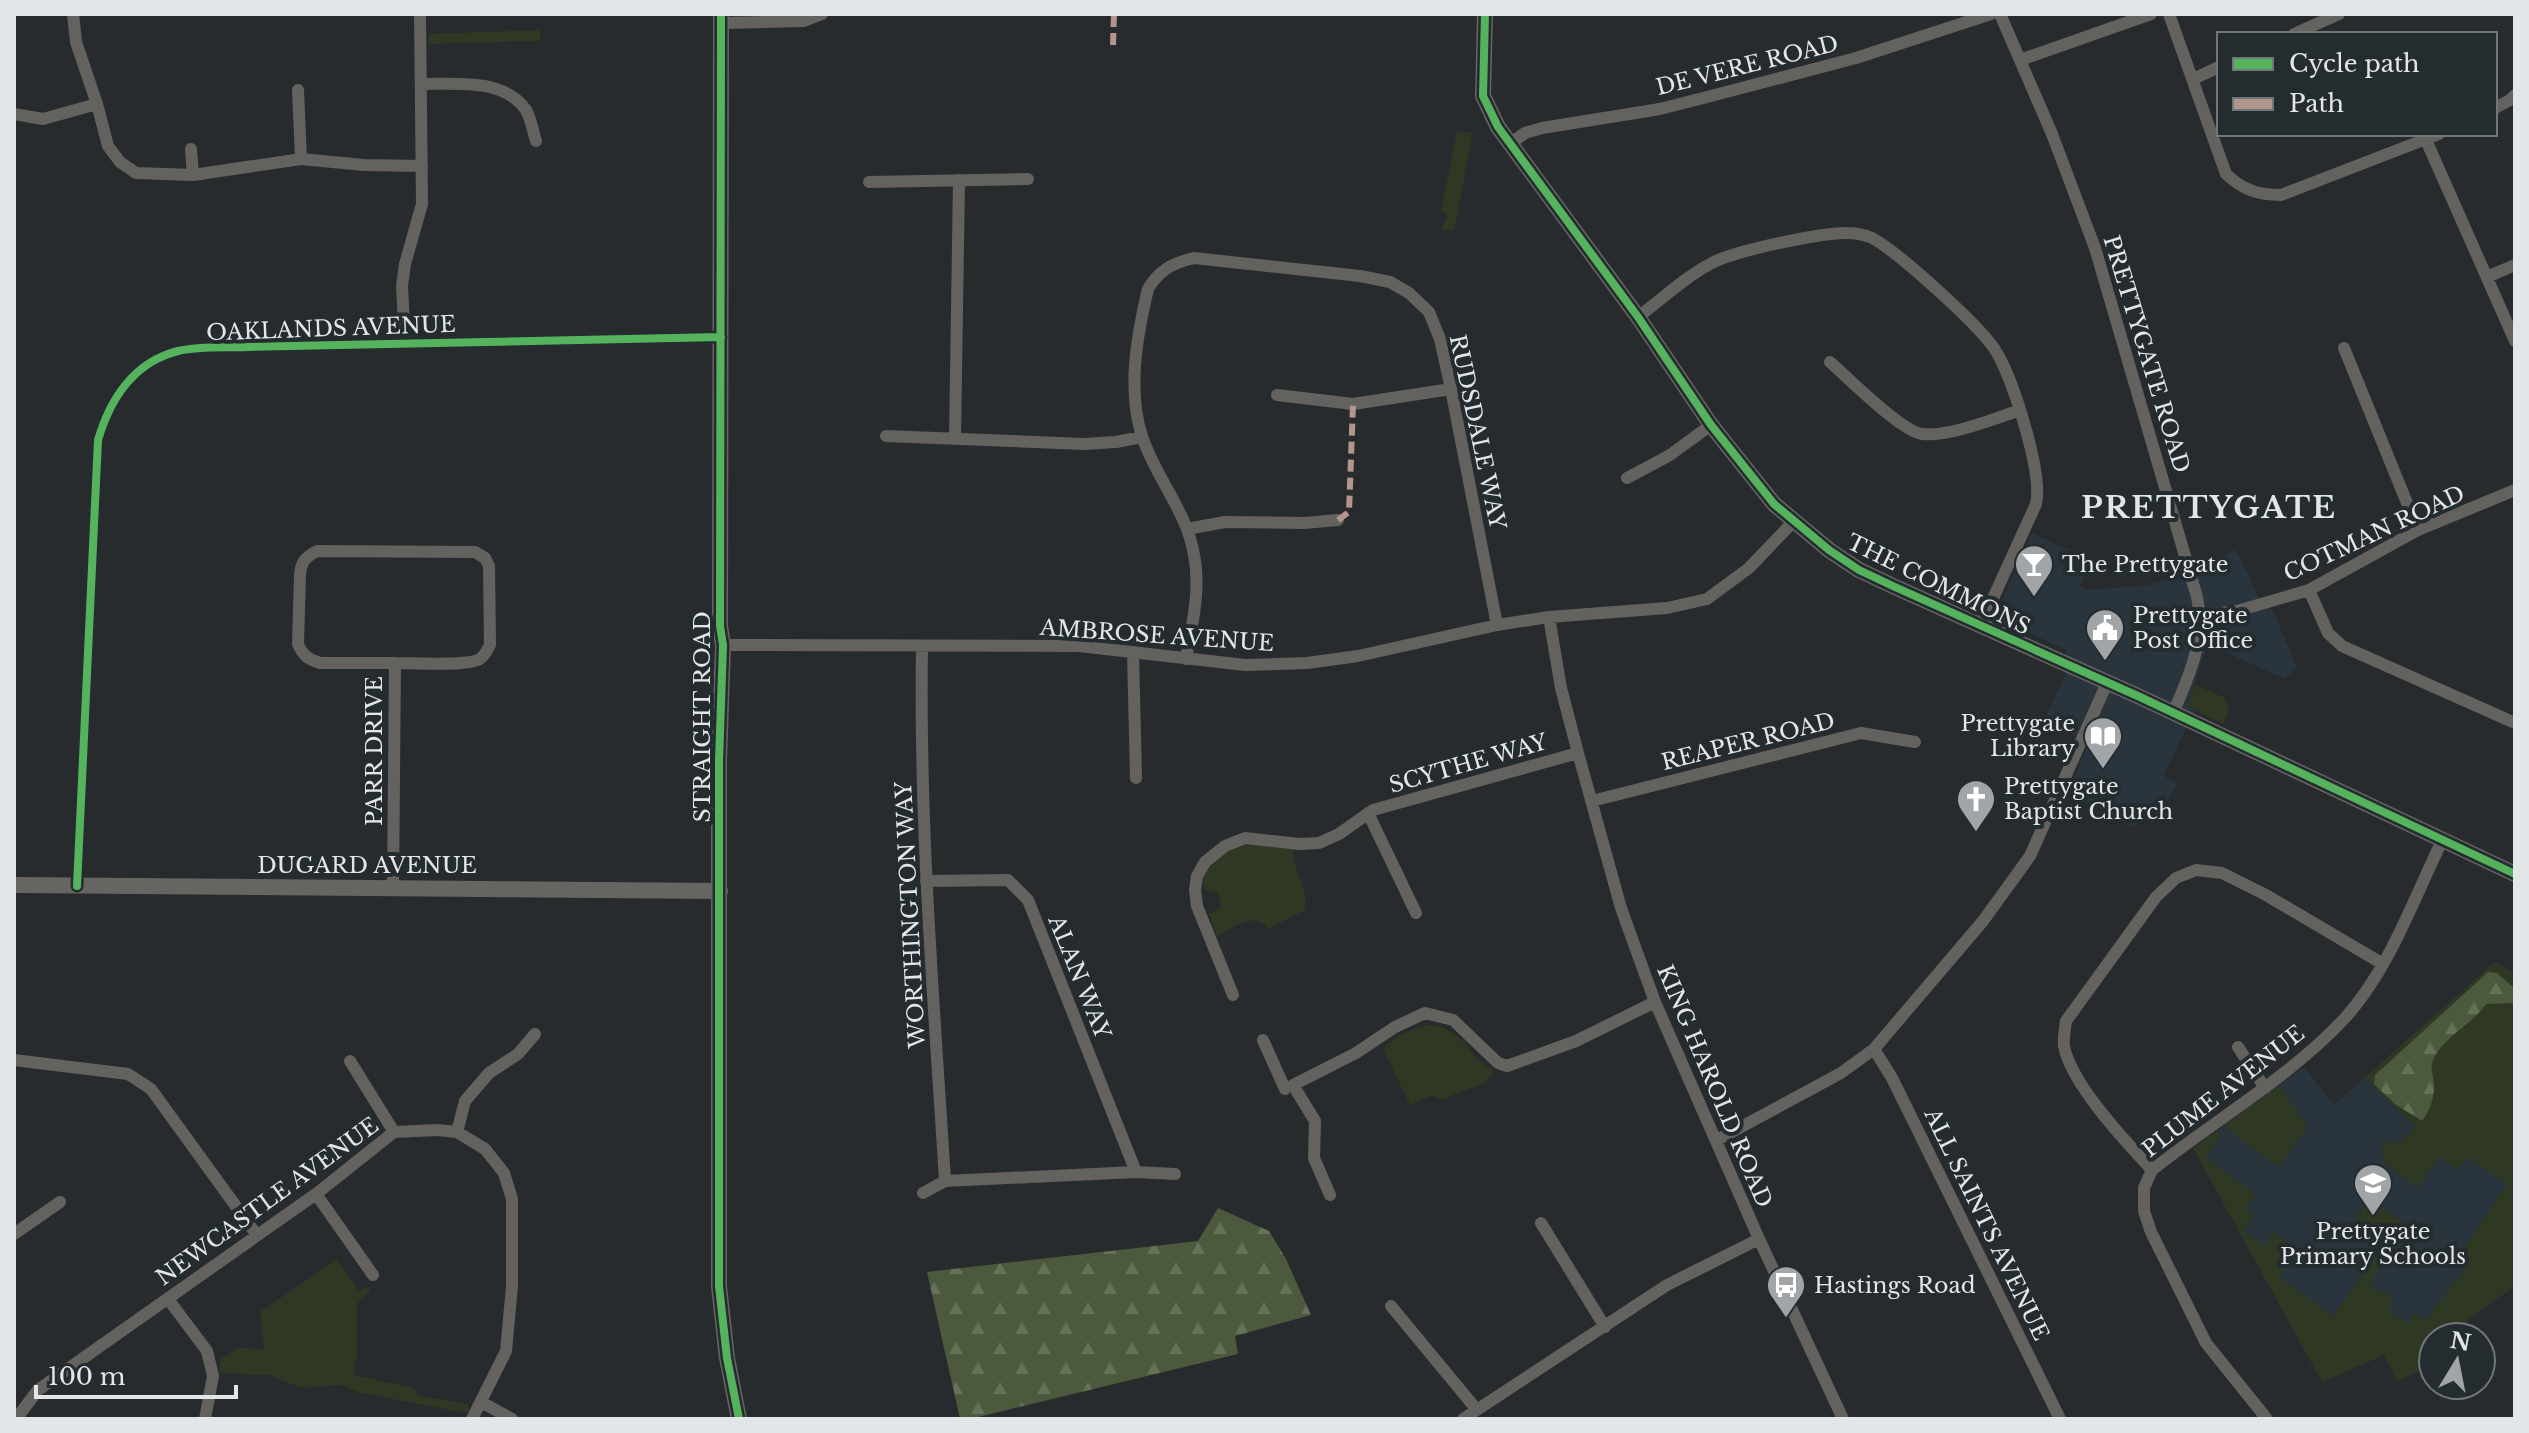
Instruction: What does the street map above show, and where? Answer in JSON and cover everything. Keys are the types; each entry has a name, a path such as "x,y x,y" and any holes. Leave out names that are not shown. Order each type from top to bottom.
{"street":[{"path":"73,14 76,42 108,146 120,162 136,173 193,175 301,159 422,166"},
{"path":"405,344 402,286 422,204 420,14"},
{"path":"721,18 804,21 822,14"},
{"name":"THE COMMONS","path":"1485,14 1482,90 1498,127 1638,317 1711,425 1774,504 1793,522 1859,570 2515,874"},
{"name":"DE VERE ROAD","path":"1511,143 1525,133 1542,128 1660,109 1856,58 1991,14"},
{"name":"PRETTYGATE ROAD","path":"2000,14 2095,248 2201,615 2201,637 2190,675 2173,713"},
{"path":"2020,60 2151,14"},
{"path":"2169,14 2226,174 2239,186 2259,195 2281,195 2435,136"},
{"path":"2298,32 2339,14"},
{"name":"STRAIGHT ROAD","path":"721,18 720,626 723,645 720,719 719,1286 727,1358 739,1419"},
{"path":"2193,79 2217,68"},
{"path":"422,84 472,84 501,92 525,110 536,141"},
{"path":"298,90 301,159"},
{"path":"2497,107 2515,95"},
{"path":"14,114 43,119 97,104"},
{"path":"2426,140 2515,341"},
{"path":"191,149 193,175"},
{"path":"869,182 1028,179"},
{"path":"955,439 959,180"},
{"path":"1638,317 1713,262 1811,238 1849,233 1870,237 1891,251 1989,341 2007,373 2035,464 2039,493 2036,504 1980,627"},
{"name":"RUDSDALE WAY","path":"1186,659 1197,581 1194,554 1187,529 1142,437 1134,397 1137,353 1148,289 1155,278 1172,264 1194,258 1390,282 1409,293 1429,312 1440,339 1451,389 1497,625"},
{"path":"2487,277 2515,265"},
{"name":"OAKLANDS AVENUE","path":"77,886 98,440 106,413 120,391 137,373 157,358 181,351 721,337"},
{"path":"2344,348 2418,530"},
{"path":"1830,362 1902,424 1919,434 1965,427 2018,411"},
{"path":"1277,395 1353,404 1451,389"},
{"path":"1627,478 1670,455 1711,425"},
{"path":"886,436 1084,444 1142,437"},
{"name":"COTMAN ROAD","path":"2201,615 2237,611 2309,590 2418,530 2515,490"},
{"path":"1187,529 1225,522 1338,520"},
{"name":"AMBROSE AVENUE","path":"723,645 1079,646 1245,665 1307,663 1358,656 1497,625 1549,617 1667,608 1707,599 1747,570 1793,522"},
{"name":"PARR DRIVE","path":"317,551 475,552 485,558 489,566 490,645 485,654 478,660 465,662 395,663 320,663 302,653 298,644 301,563 317,551"},
{"path":"2309,590 2328,633 2342,646 2515,723"},
{"name":"KING HAROLD ROAD","path":"1549,617 1561,688 1578,753 1621,908 1655,1002 1840,1418"},
{"name":"WORTHINGTON WAY","path":"922,646 926,881 945,1181"},
{"path":"1133,652 1136,778"},
{"name":"PARR DRIVE","path":"393,888 395,663"},
{"path":"1717,1140 1841,1073 1874,1049 1983,921 2030,856 2107,683"},
{"name":"REAPER ROAD","path":"1592,801 1861,733 1915,742"},
{"name":"SCYTHE WAY","path":"1233,995 1197,906 1195,890 1197,876 1205,862 1225,846 1245,838 1319,843 1339,834 1368,813 1578,753"},
{"name":"SCYTHE WAY","path":"1368,813 1416,913"},
{"name":"PLUME AVENUE","path":"2267,1419 2206,1343 2151,1232 2144,1211 2144,1188 2152,1170 2265,1088 2345,1017 2383,964 2442,841"},
{"path":"2152,1170 2107,1119 2073,1070 2064,1045 2066,1021 2156,897 2176,878 2196,870 2222,873 2266,895 2383,964"},
{"name":"ALAN WAY","path":"926,881 1008,880 1028,900 1136,1172"},
{"name":"DUGARD AVENUE","path":"14,885 720,891"},
{"path":"1285,1089 1425,1013 1453,1020 1498,1063 1507,1066 1576,1041 1655,1002"},
{"path":"472,1419 506,1351 512,1286 512,1199 504,1173 485,1149 457,1132 465,1101 489,1073 518,1054 535,1034"},
{"path":"1263,1040 1285,1089 1315,1121 1314,1158 1330,1195"},
{"path":"2238,1047 2265,1088"},
{"name":"ALL SAINTS AVENUE","path":"1874,1049 1892,1078 2060,1419"},
{"path":"14,1060 128,1074 151,1089 256,1234"},
{"path":"350,1061 394,1132"},
{"name":"NEWCASTLE AVENUE","path":"16,1419 38,1390 316,1194 394,1132 418,1129 457,1132"},
{"path":"923,1193 945,1181 1136,1172 1175,1174"},
{"path":"316,1194 373,1275"},
{"path":"14,1234 60,1202"},
{"path":"1541,1223 1605,1327"},
{"path":"1463,1419 1667,1285 1759,1239"},
{"path":"168,1299 207,1351 213,1376 205,1419"},
{"path":"1391,1306 1477,1410"},
{"path":"481,1402 512,1419"}],"shaded area":[{"path":"2032,533 2091,560 2080,586 2087,590 2148,585 2181,575 2236,549 2258,596 2273,611 2297,667 2285,679 2208,644 2191,695 2194,711 2164,776 2177,784 2157,819 2142,817 2134,828 2067,793 2089,743 2043,722 2065,676 2067,650 1998,619 1996,614"},
{"name":"Prettygate Primary Schools","path":"2495,962 2515,974 2515,1286 2468,1321 2417,1321 2417,1372 2397,1381 2384,1355 2322,1382 2193,1148 2304,1067 2334,1105"}],"green space":[{"path":"540,30 540,41 429,44 429,34"},
{"path":"1457,131 1473,133 1454,231 1441,229 1448,215 1441,211"},
{"path":"2195,684 2225,698 2229,709 2223,724 2191,708 2189,703"},
{"path":"1246,843 1293,849 1305,896 1305,910 1268,929 1257,921 1250,921 1217,936 1209,914 1221,907 1218,893 1205,890 1205,873 1215,860"},
{"path":"2495,962 2515,974 2515,1286 2468,1321 2417,1321 2417,1372 2397,1381 2384,1355 2322,1382 2193,1148 2217,1131 2221,1136 2205,1158 2256,1194 2246,1208 2254,1215 2243,1231 2265,1245 2274,1232 2298,1249 2279,1277 2333,1316 2386,1243 2354,1220 2368,1198 2405,1224 2407,1231 2371,1284 2374,1290 2386,1292 2393,1301 2388,1312 2409,1325 2413,1314 2426,1320 2468,1265 2458,1258 2507,1184 2467,1157 2458,1169 2439,1157 2417,1188 2384,1164 2381,1143 2400,1142 2416,1127 2364,1078"},
{"path":"2488,972 2497,973 2515,989 2515,1003 2486,1004 2438,1052 2431,1066 2434,1085 2432,1100 2422,1121 2395,1104 2374,1084 2375,1075"},
{"path":"1432,1025 1461,1039 1478,1059 1495,1071 1478,1086 1442,1099 1432,1096 1410,1105 1383,1049 1406,1032"},
{"path":"2278,1086 2308,1126 2279,1167 2230,1132 2225,1125"},
{"path":"1218,1208 1269,1231 1286,1259 1311,1315 1235,1336 1238,1354 960,1419 927,1272 1198,1241"},
{"path":"337,1259 359,1291 368,1286 370,1290 357,1304 357,1355 353,1375 414,1388 418,1395 470,1405 467,1413 360,1393 342,1385 301,1388 269,1375 220,1373 220,1360 239,1347 264,1350 260,1312"}],"marked path":[{"path":"1113,45 1114,14"},
{"path":"1338,520 1349,512 1353,404"}],"cycle path":[{"path":"721,14 720,626 723,645 719,761 719,1286 727,1358 739,1419"},
{"path":"1485,14 1483,96 1498,127 1638,317 1711,425 1774,504 1829,550 1859,570 2140,697 2515,874"},
{"path":"77,886 98,440 109,410 137,373 162,356 204,348 721,337"}],"place":[{"name":"The Prettygate","path":"2034,598"},
{"name":"Prettygate Post Office","path":"2105,662"},
{"name":"Prettygate Library","path":"2103,770"},
{"name":"Prettygate Baptist Church","path":"1976,833"},
{"name":"Prettygate Primary Schools","path":"2373,1217"},
{"name":"Hastings Road","path":"1786,1319"}],"district":[{"name":"PRETTYGATE","path":"2209,508"}]}
